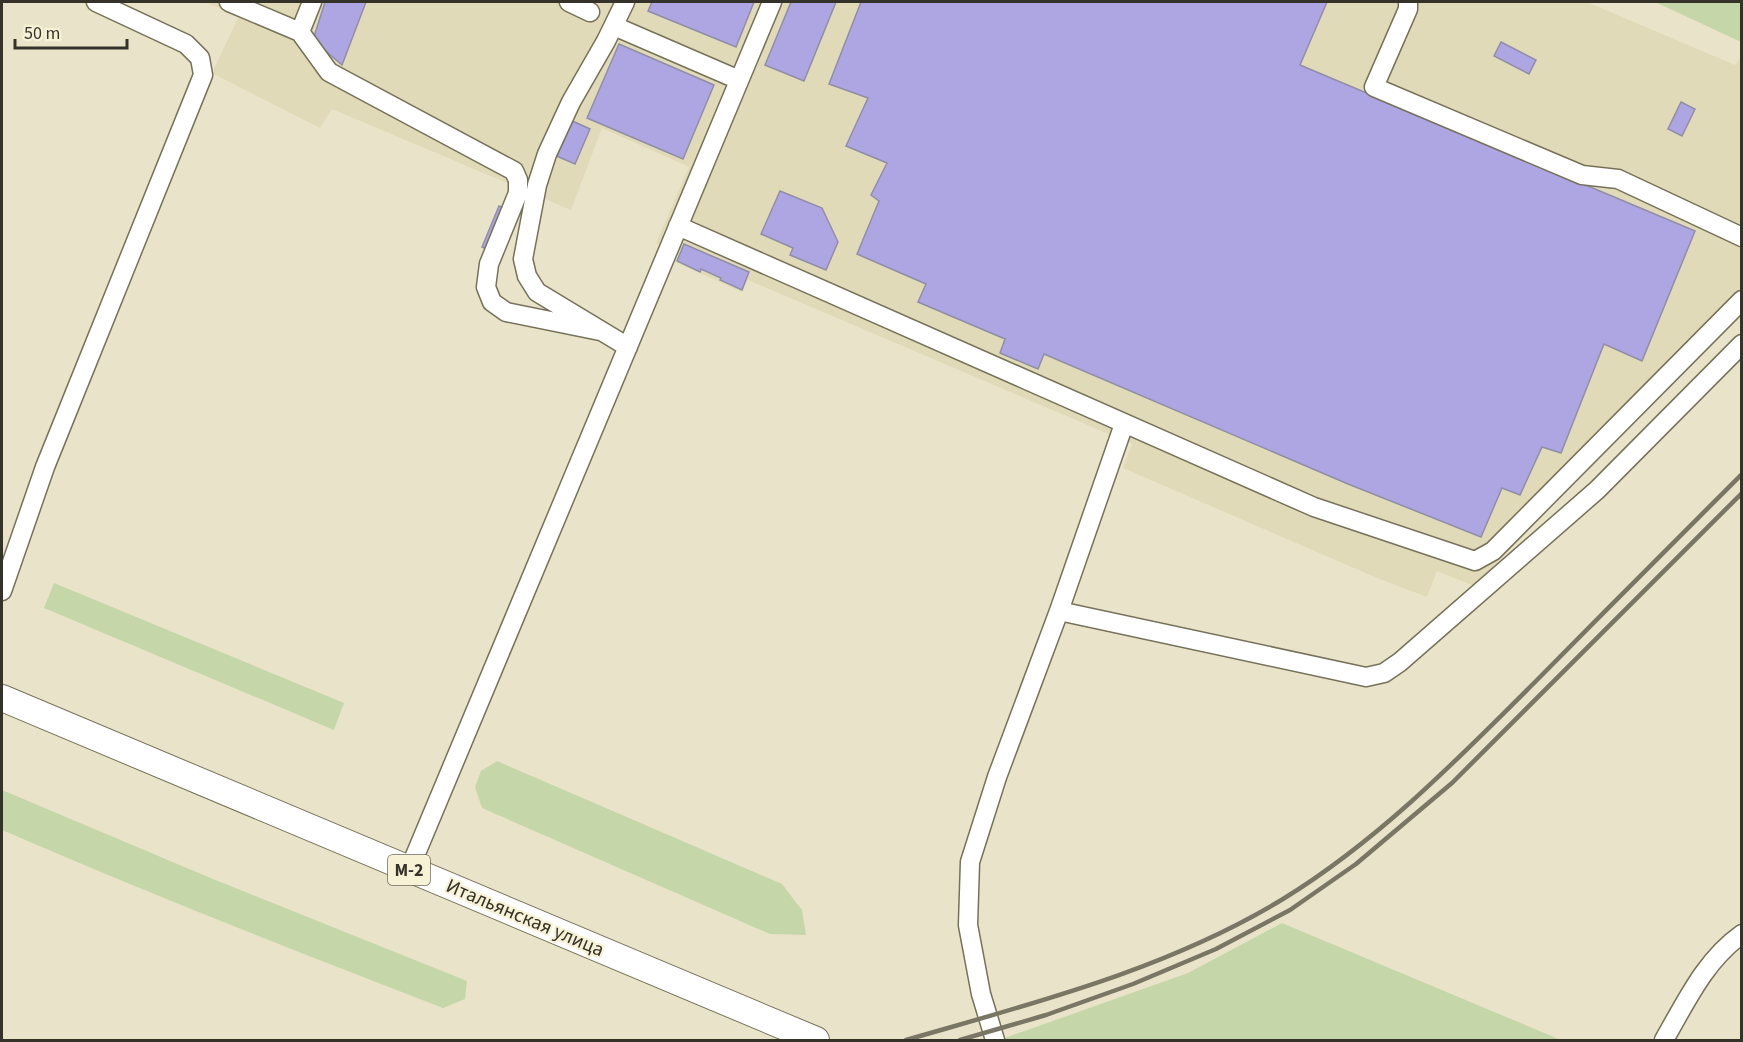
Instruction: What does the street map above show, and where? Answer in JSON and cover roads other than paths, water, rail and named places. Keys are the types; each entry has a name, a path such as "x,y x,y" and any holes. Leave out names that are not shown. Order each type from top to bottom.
{"highway":[{"name":"Итальянская улица","path":"2,698 816,1041"}],"street":[{"path":"2,591 45,467 203,75 200,58 186,44 96,2"},
{"path":"229,2 300,32 329,72 514,171 518,180 518,193 489,264 486,287 492,302 506,312 600,331"},
{"path":"300,32 312,2"},
{"path":"569,2 590,12"},
{"path":"625,2 571,102 547,154 537,184 523,259 527,276 537,292 628,347"},
{"path":"409,870 772,2"},
{"path":"1408,2 1408,9 1374,87 1582,175 1618,179 1742,237"},
{"path":"614,26 739,80"},
{"path":"678,226 1314,507 1475,561 1493,551 1742,300"},
{"path":"1059,611 1366,677 1384,673 1400,662 1597,490 1742,344"},
{"path":"995,1041 981,994 968,925 970,862 997,777 1059,611 1124,424"},
{"path":"1664,1041 1704,972 1724,947 1742,934"}],"railway":[{"path":"906,1040 1051,998 1147,965 1239,924 1318,876 1385,825 1447,768 1742,474"},
{"path":"960,1040 1046,1015 1133,984 1216,949 1290,910 1356,864 1452,783 1742,493"}]}
